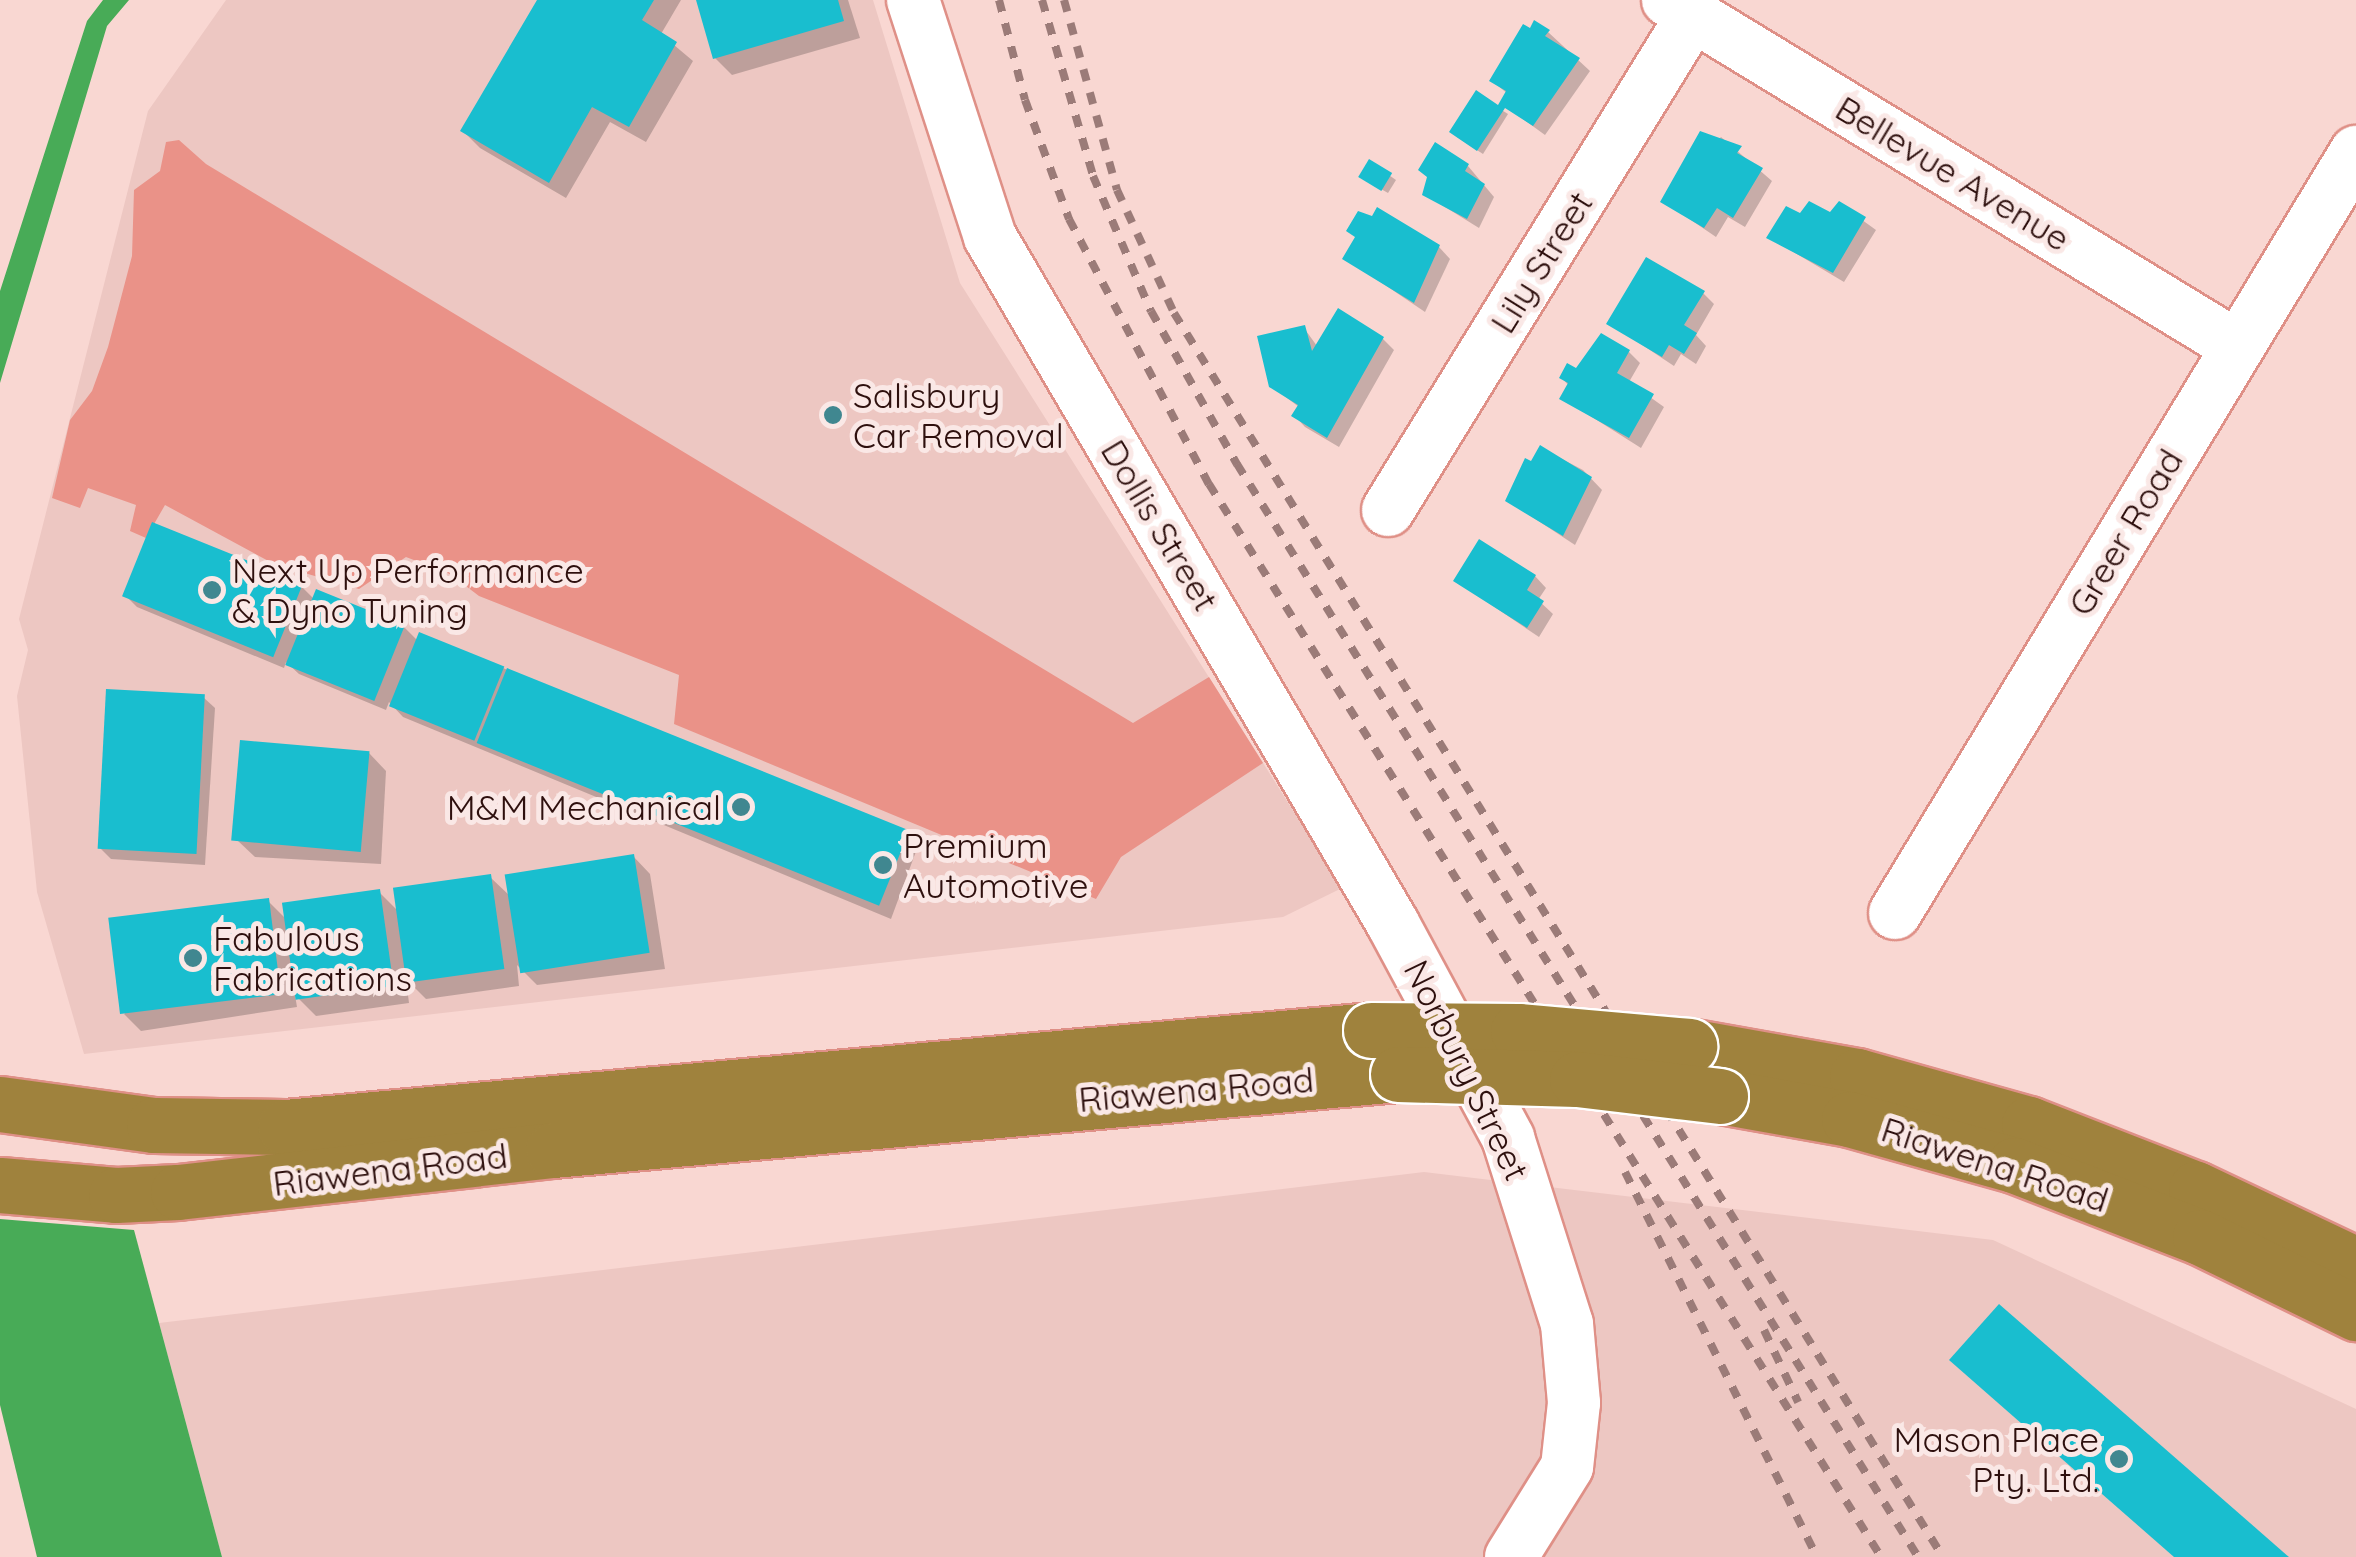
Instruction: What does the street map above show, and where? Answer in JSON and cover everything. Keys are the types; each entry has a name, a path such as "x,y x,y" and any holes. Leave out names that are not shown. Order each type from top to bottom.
{"highway":[{"name":"Riawena Road","path":"0,1185 116,1194 178,1192 1385,1052 1518,1031 1690,1046 1857,1076 2029,1124 2196,1189 2356,1264"},
{"name":"Riawena Road","path":"0,1104 154,1124 285,1127 1385,1052 1720,1096 1848,1119 2014,1166 2200,1237 2356,1313"}],"street":[{"name":"Dollis Street","path":"912,0 990,236 1394,924"},
{"name":"Bellevue Avenue","path":"1680,8 2238,347"},
{"name":"Lily Street","path":"1388,510 1680,8"},
{"name":"Greer Road","path":"1895,913 2356,152"},
{"name":"Norbury Street","path":"1394,924 1508,1138 1567,1324 1574,1403 1568,1467 1511,1557"}],"shaded area":[{"path":"103,0 129,0 107,26 0,383 0,291 87,21"},
{"path":"226,0 873,0 960,283 1342,888 1283,917 84,1054 37,892 17,696 28,650 19,619 148,111"},
{"path":"179,140 206,164 1133,723 1209,677 1263,763 1121,857 1096,899 674,724 679,675 479,596 450,574 406,557 359,589 274,564 165,505 146,538 130,531 136,505 88,488 80,508 52,498 70,420 92,391 108,347 132,256 134,190 160,171 166,142"},
{"path":"1424,1172 1993,1240 2356,1409 2356,1557 222,1557 159,1323"},
{"path":"0,1219 134,1230 222,1557 37,1557 0,1405"}],"building":[{"path":"537,0 654,0 642,20 677,42 629,127 592,107 549,183 460,131"},
{"path":"696,0 838,0 844,21 713,59"},
{"path":"1534,20 1550,30 1545,36 1580,58 1533,126 1505,108 1477,151 1449,132 1476,90 1498,105 1506,91 1489,81 1523,24 1530,28"},
{"path":"1700,131 1742,146 1737,153 1763,168 1733,218 1717,208 1704,228 1660,202"},
{"path":"1435,142 1469,164 1465,171 1485,184 1467,219 1422,195 1427,177 1418,170"},
{"path":"1369,159 1392,173 1381,191 1358,177"},
{"path":"1809,201 1830,212 1839,201 1866,217 1833,273 1766,238 1786,206 1800,213"},
{"path":"1377,207 1440,245 1414,303 1342,259 1355,237 1346,231 1358,211 1372,216"},
{"path":"1646,257 1705,291 1684,325 1697,333 1684,354 1669,345 1662,357 1606,324"},
{"path":"1338,308 1384,337 1327,438 1291,416 1298,405 1269,387 1257,336 1305,325 1312,351"},
{"path":"1601,333 1630,350 1617,373 1654,394 1629,438 1559,399 1568,383 1559,378 1567,363 1576,368"},
{"path":"1540,445 1592,477 1563,536 1505,501 1525,458 1531,461"},
{"path":"152,522 303,583 273,657 122,596"},
{"path":"1479,539 1536,575 1527,590 1544,601 1527,628 1453,581"},
{"path":"316,589 405,625 374,701 285,665"},
{"path":"419,632 504,666 474,741 389,706"},
{"path":"507,668 909,831 879,906 477,743"},
{"path":"106,689 205,694 196,854 98,849"},
{"path":"240,740 370,751 361,852 231,841"},
{"path":"634,854 650,953 520,973 505,874"},
{"path":"491,874 504,969 406,983 393,888"},
{"path":"380,889 394,986 296,1000 282,903"},
{"path":"269,898 281,994 120,1014 108,918"},
{"name":"Mason Place Pty. Ltd.","path":"1999,1304 2289,1557 2174,1557 1949,1360"}],"railway":[{"path":"999,0 1025,100 1069,219 1209,484 1881,1557"},
{"path":"1042,0 1093,176 1151,311 1237,464 1918,1557"},
{"path":"1064,0 1117,190 1174,313 1943,1557"},
{"path":"1625,1172 1817,1557"},
{"path":"1764,1330 1798,1402"}],"place":[{"name":"Salisbury Car Removal","path":"833,415"},
{"name":"Next Up Performance & Dyno Tuning","path":"212,590"},
{"name":"M&M Mechanical","path":"741,807"},
{"name":"Premium Automotive","path":"883,865"},
{"name":"Fabulous Fabrications","path":"193,958"},
{"name":"Mason Place Pty. Ltd.","path":"2119,1459"}]}
